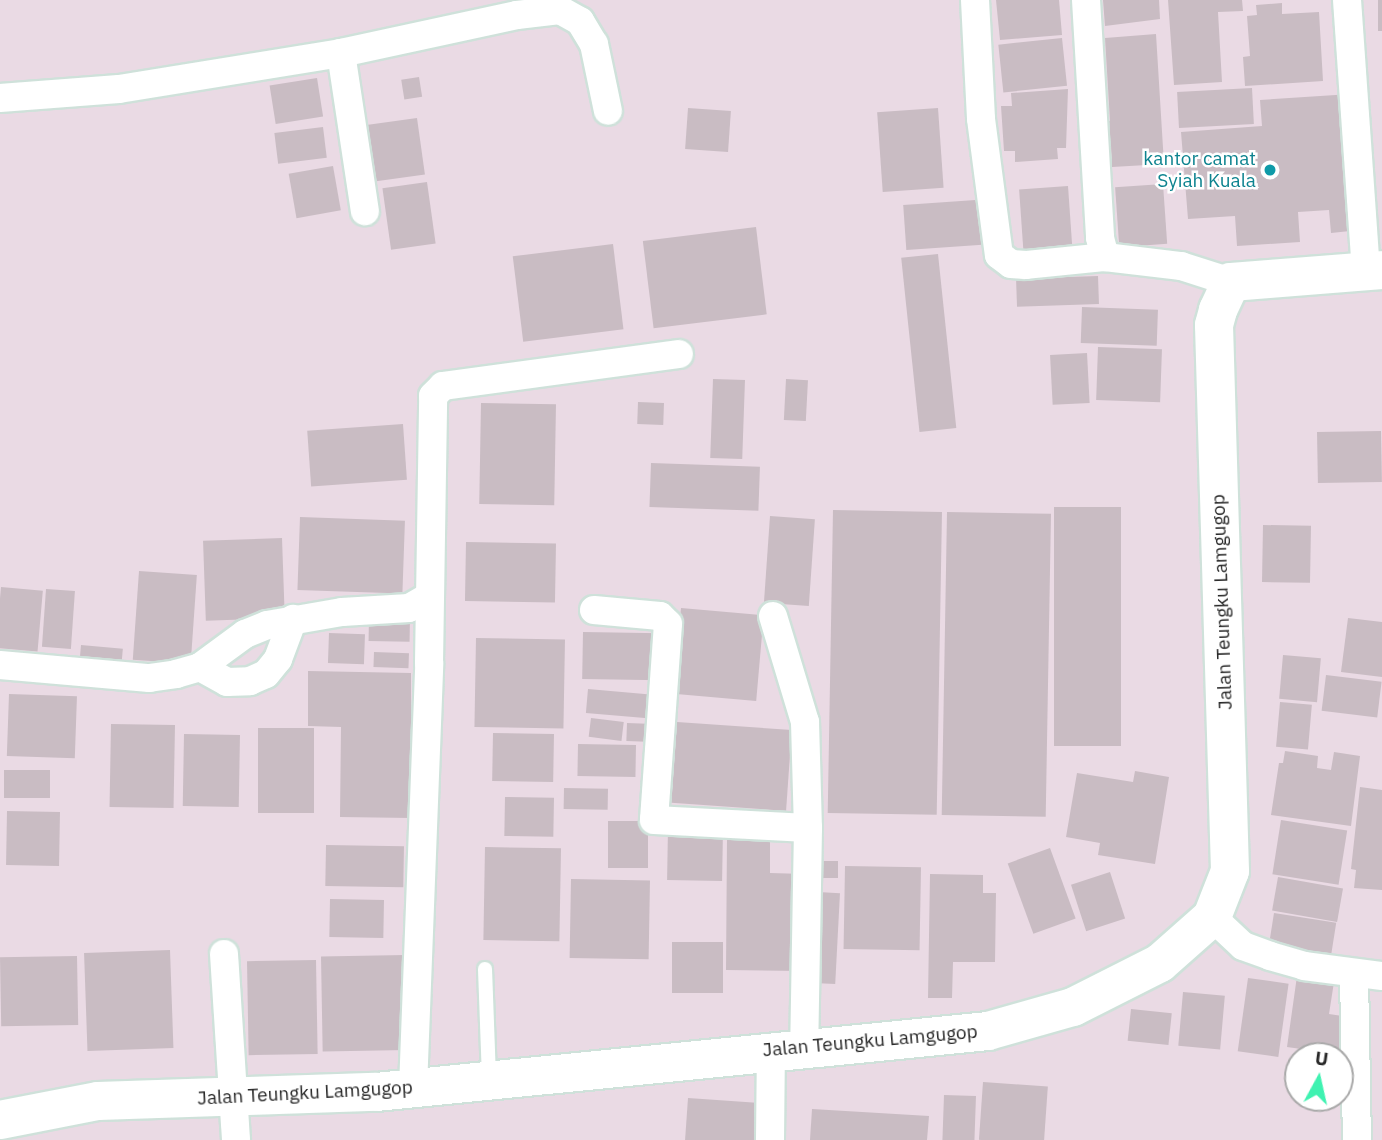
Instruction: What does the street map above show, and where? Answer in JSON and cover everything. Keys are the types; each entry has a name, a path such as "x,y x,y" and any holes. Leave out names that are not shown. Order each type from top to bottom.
{"street":[{"path":"975,0 981,118 999,255 1011,264 1026,265 1105,257 1181,266 1231,282 1374,271 1347,0"},
{"path":"1086,0 1100,238 1105,257"},
{"path":"0,98 119,89 341,53 560,10 580,22 594,44 608,111"},
{"path":"341,53 365,211"},
{"name":"Jalan Teungku Lamgugop","path":"0,1120 98,1101 234,1099 413,1088 988,1031 1047,1016 1160,963 1212,917 1230,871 1214,325 1231,282"},
{"path":"413,1088 430,596 433,396 443,386 679,354"},
{"path":"0,665 149,678 200,667 245,634 293,619 409,608 430,596"},
{"path":"594,610 660,617 667,624 654,820 808,828"},
{"path":"770,1140 788,1049 808,828 805,722 773,616"},
{"path":"200,667 227,682 250,681 266,674 278,659 293,619"},
{"path":"1212,917 1243,946 1304,966 1382,976"},
{"path":"224,954 236,1140"},
{"path":"1354,973 1357,1140"}],"lane":[{"path":"485,969 489,1082"}],"building":[{"path":"996,0 1059,0 1062,35 1000,40"},
{"path":"1103,0 1159,0 1160,19 1105,26"},
{"path":"1168,0 1242,0 1243,11 1218,12 1222,82 1174,85"},
{"path":"1378,0 1382,0 1382,31 1378,31"},
{"path":"1282,3 1282,14 1319,12 1323,81 1245,86 1243,57 1250,56 1247,16 1257,15 1256,5"},
{"path":"1156,34 1164,164 1112,167 1111,145 1100,146 1098,122 1110,121 1105,38"},
{"path":"1062,38 1067,86 1003,92 998,45"},
{"path":"419,77 422,97 404,100 401,80"},
{"path":"317,78 323,117 276,124 270,86"},
{"path":"1252,88 1254,124 1179,128 1177,92"},
{"path":"1068,89 1066,148 1057,148 1058,159 1015,162 1015,151 1004,151 1001,106 1012,106 1011,93"},
{"name":"kantor camat Syiah Kuala","path":"1351,94 1350,231 1331,233 1329,210 1298,212 1300,242 1237,246 1235,216 1188,219 1181,132 1262,126 1260,100"},
{"path":"688,108 731,111 728,152 685,149"},
{"path":"938,108 944,188 883,192 877,112"},
{"path":"417,118 425,174 374,182 366,125"},
{"path":"323,127 327,158 278,164 274,133"},
{"path":"333,166 341,210 296,218 289,174"},
{"path":"427,182 436,243 391,250 382,188"},
{"path":"1163,184 1167,244 1119,247 1115,187"},
{"path":"1068,186 1072,248 1023,251 1019,189"},
{"path":"990,199 993,244 906,250 903,205"},
{"path":"756,227 767,314 654,328 643,241"},
{"path":"613,244 623,329 523,342 513,256"},
{"path":"938,254 956,428 919,432 901,258"},
{"path":"1098,276 1099,304 1017,307 1016,279"},
{"path":"1082,307 1158,310 1157,346 1081,343"},
{"path":"1098,347 1162,349 1160,402 1096,400"},
{"path":"1087,353 1090,403 1053,405 1050,355"},
{"path":"713,379 745,380 742,459 710,458"},
{"path":"786,379 808,380 806,421 784,420"},
{"path":"638,402 664,403 663,425 637,424"},
{"path":"481,403 556,404 554,505 479,504"},
{"path":"403,424 407,480 311,487 307,431"},
{"path":"1381,431 1382,482 1318,483 1317,432"},
{"path":"651,463 760,467 758,511 649,507"},
{"path":"1054,507 1121,507 1121,746 1054,746"},
{"path":"833,510 942,512 937,815 828,813"},
{"path":"947,512 1051,514 1046,817 942,815"},
{"path":"770,516 815,519 809,606 764,603"},
{"path":"300,517 405,521 402,594 297,590"},
{"path":"1263,525 1311,526 1310,583 1262,582"},
{"path":"282,538 285,618 206,621 203,541"},
{"path":"466,542 556,544 555,603 465,601"},
{"path":"139,571 197,575 191,664 133,660"},
{"path":"1,587 43,591 38,651 0,648"},
{"path":"46,589 75,591 71,649 42,647"},
{"path":"681,608 764,615 756,701 674,694"},
{"path":"369,616 410,617 410,642 369,641"},
{"path":"1348,618 1382,622 1382,677 1341,672"},
{"path":"583,632 661,633 660,680 582,679"},
{"path":"329,633 365,634 364,664 328,663"},
{"path":"476,638 565,640 563,729 474,727"},
{"path":"81,645 123,649 121,671 79,667"},
{"path":"374,652 409,653 408,668 373,667"},
{"path":"1283,655 1321,658 1317,702 1279,699"},
{"path":"308,671 411,673 411,818 340,817 341,727 308,726"},
{"path":"1326,675 1382,682 1377,718 1322,711"},
{"path":"588,689 656,695 654,719 586,713"},
{"path":"9,694 77,696 75,758 7,756"},
{"path":"1280,702 1312,705 1308,750 1276,747"},
{"path":"591,718 624,722 621,741 589,737"},
{"path":"677,722 792,730 786,811 671,803"},
{"path":"627,723 654,724 653,742 626,741"},
{"path":"111,724 175,725 174,808 110,807"},
{"path":"258,728 314,728 314,813 258,813"},
{"path":"493,733 554,734 553,782 492,781"},
{"path":"184,734 240,735 239,807 183,806"},
{"path":"578,744 636,745 635,777 577,776"},
{"path":"1285,751 1318,756 1317,768 1331,770 1334,752 1360,756 1351,826 1271,815 1279,763 1283,763"},
{"path":"4,770 50,770 50,798 4,798"},
{"path":"1135,771 1169,777 1155,864 1098,855 1100,843 1066,837 1077,773 1133,782"},
{"path":"1360,787 1382,790 1382,890 1354,888 1356,870 1351,869"},
{"path":"564,788 608,789 608,810 564,809"},
{"path":"505,797 554,798 553,837 504,836"},
{"path":"7,811 60,812 59,866 6,865"},
{"path":"1281,820 1347,830 1339,885 1272,874"},
{"path":"608,821 648,821 648,868 608,868"},
{"path":"668,828 723,829 722,881 667,880"},
{"path":"727,838 770,839 770,873 804,874 802,971 726,970"},
{"path":"326,845 404,846 403,887 325,886"},
{"path":"485,847 561,848 559,941 483,940"},
{"path":"1050,848 1076,918 1033,934 1008,863"},
{"path":"820,861 838,861 838,878 820,878"},
{"path":"845,866 921,867 920,950 844,949"},
{"path":"1110,872 1125,919 1086,931 1071,885"},
{"path":"930,874 983,875 983,893 996,893 995,962 953,962 952,998 928,998"},
{"path":"1278,877 1343,888 1337,922 1272,910"},
{"path":"571,879 650,880 649,959 570,958"},
{"path":"818,892 840,893 835,984 813,983"},
{"path":"330,899 384,900 383,938 329,937"},
{"path":"1274,913 1336,923 1331,954 1269,945"},
{"path":"672,942 723,942 723,993 672,993"},
{"path":"170,950 173,1048 87,1051 84,953"},
{"path":"405,955 407,1050 323,1051 321,956"},
{"path":"77,956 78,1025 1,1026 0,957"},
{"path":"316,960 318,1054 249,1055 247,961"},
{"path":"1297,976 1334,982 1329,1014 1349,1017 1346,1042 1288,1042"},
{"path":"1248,978 1289,984 1278,1057 1238,1051"},
{"path":"1183,992 1225,996 1220,1049 1178,1046"},
{"path":"1131,1009 1172,1013 1168,1045 1128,1041"},
{"path":"983,1082 1048,1087 1044,1140 979,1140"},
{"path":"944,1095 976,1096 974,1140 942,1140"},
{"path":"688,1098 760,1103 757,1140 685,1140"},
{"path":"812,1109 929,1116 927,1140 810,1140"}],"place":[{"name":"kantor camat Syiah Kuala","path":"1270,170"}]}
